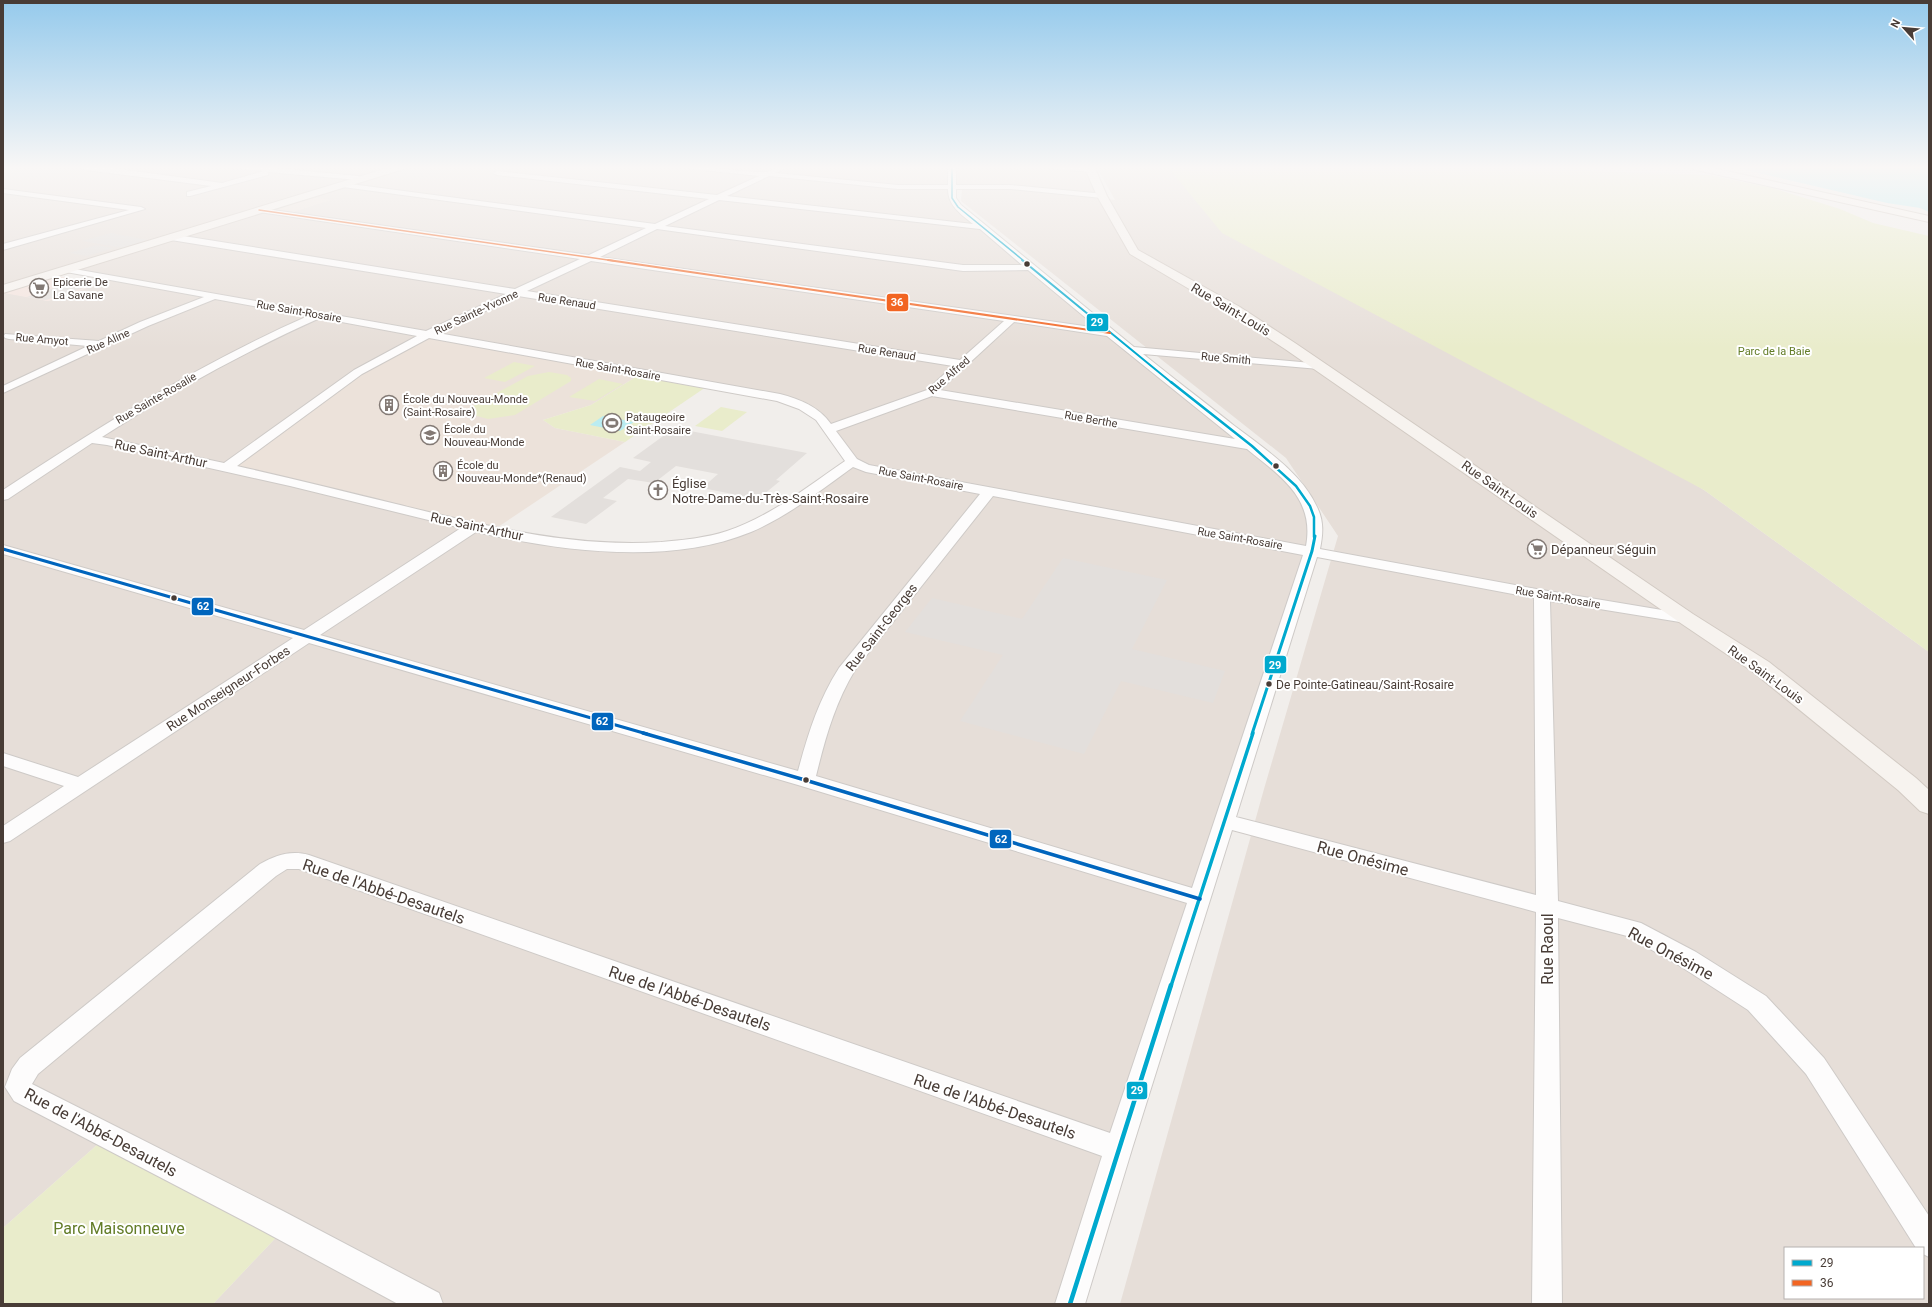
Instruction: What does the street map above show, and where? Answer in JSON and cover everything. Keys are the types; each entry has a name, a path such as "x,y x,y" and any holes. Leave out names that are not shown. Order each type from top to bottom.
{"street":[{"path":"3,247 76,227"},
{"path":"3,289 204,227"},
{"path":"377,227 1110,333"},
{"path":"657,227 967,268 1028,267"},
{"name":"Rue Sainte-Yvonne","path":"227,467 358,372 428,334 657,227"},
{"path":"982,227 1028,267 1252,446 1295,485 1310,507 1314,518 1315,530 1312,551 1118,1149 1070,1304"},
{"name":"Rue Saint-Louis","path":"1120,227 1134,252 1235,310 1438,446 1686,618 1762,667 1907,784 1929,805"},
{"name":"Rue Renaud","path":"171,237 962,364"},
{"name":"Rue Saint-Rosaire","path":"66,269 780,398 813,411 830,429 852,462 866,468 1542,595 1686,618"},
{"name":"Rue Aline","path":"3,390 100,344 214,296"},
{"name":"Rue Sainte-Rosalie","path":"3,496 137,408 228,357 265,338 318,315"},
{"name":"Rue Alfred","path":"830,429 931,392 1012,319"},
{"name":"Rue Amyot","path":"9,336 100,344"},
{"name":"Rue Smith","path":"1133,350 1319,366"},
{"name":"Rue Berthe","path":"931,392 1252,446"},
{"name":"Rue Saint-Arthur","path":"88,440 107,441 227,467 473,527 544,540 595,546 656,547 707,540 743,530 774,515 852,462"},
{"name":"Rue Saint-Georges","path":"805,780 820,724 831,698 845,673 989,492"},
{"name":"Rue Monseigneur-Forbes","path":"3,836 473,527"},
{"path":"3,549 805,780 1200,899"},
{"name":"Rue Raoul","path":"1542,595 1546,906 1547,1304"},
{"path":"3,759 81,785"},
{"name":"Rue Onésime","path":"1224,821 1633,929 1688,959 1758,1003 1815,1066 1929,1242"},
{"name":"Rue de l'Abbé-Desautels","path":"428,1304 273,1221 23,1093 18,1087 21,1077 29,1066 280,862 290,859 308,864 1118,1149"}],"shaded area":[{"path":"3,227 195,227 3,285"},
{"path":"203,227 987,227 1295,485 1315,530 1070,1304 213,1304 285,1228 106,1137 3,1228 3,292 48,301 115,278 66,269","holes":["428,335 793,402 830,429 852,462 743,530 656,547 520,536 241,456"]},
{"path":"994,227 1268,227 1704,490 1929,652 1929,1304 1120,1304 1264,789 1338,536 1286,458"},
{"path":"111,233 148,240 122,248 82,241"},
{"path":"96,245 114,248 87,256 69,253"},
{"path":"58,276 100,284 48,301 4,293"},
{"path":"76,281 96,284 46,300 27,297"},
{"name":"École du Nouveau-Monde","path":"428,334 642,373 591,405 543,420 555,428 625,442 492,531 227,467 348,380"},
{"path":"685,430 807,453 776,480 780,481 758,499 702,488 718,474 676,466 654,483 628,479 603,498 617,501 586,524 551,517 620,467 640,471 651,462 633,458 666,434 677,435"},
{"path":"1063,558 1167,580 1132,649 1225,671 1213,703 1121,681 1084,754 960,721 1003,655 905,632 932,598 1022,619"}],"green space":[{"name":"Parc de la Baie","path":"1217,227 1890,227 1929,236 1929,652 1704,490 1222,233"},
{"path":"514,362 535,366 505,382 484,378"},
{"path":"549,372 567,375 571,378 571,381 515,415 488,419 471,413 471,407 528,376"},
{"path":"642,373 709,385 625,442 555,428 543,420 591,405"},
{"path":"599,379 623,384 595,401 569,397"},
{"path":"721,407 747,412 722,431 695,426"},
{"name":"Parc Maisonneuve","path":"106,1137 285,1228 213,1304 3,1304 3,1228"}],"water":[{"name":"Pataugeoire Saint-Rosaire","path":"603,416 634,422 620,431 590,425"}],"transit line":[{"name":"36","path":"377,227 1110,333"},
{"name":"29","path":"982,227 1110,333 1279,469 1304,496 1310,506 1315,521 1315,534 1312,551 1118,1149 1070,1304"},
{"name":"62","path":"3,549 805,780 1200,899"}],"place":[{"name":"Epicerie De La Savane","path":"39,288"},
{"name":"École du Nouveau-Monde (Saint-Rosaire)","path":"389,405"},
{"name":"Pataugeoire Saint-Rosaire","path":"612,423"},
{"name":"École du Nouveau-Monde","path":"430,435"},
{"name":"École du Nouveau-Monde*(Renaud)","path":"443,471"},
{"name":"Église Notre-Dame-du-Très-Saint-Rosaire","path":"658,490"},
{"name":"Dépanneur Séguin","path":"1537,549"},
{"name":"De Pointe-Gatineau/Saint-Rosaire","path":"1269,684"}]}
